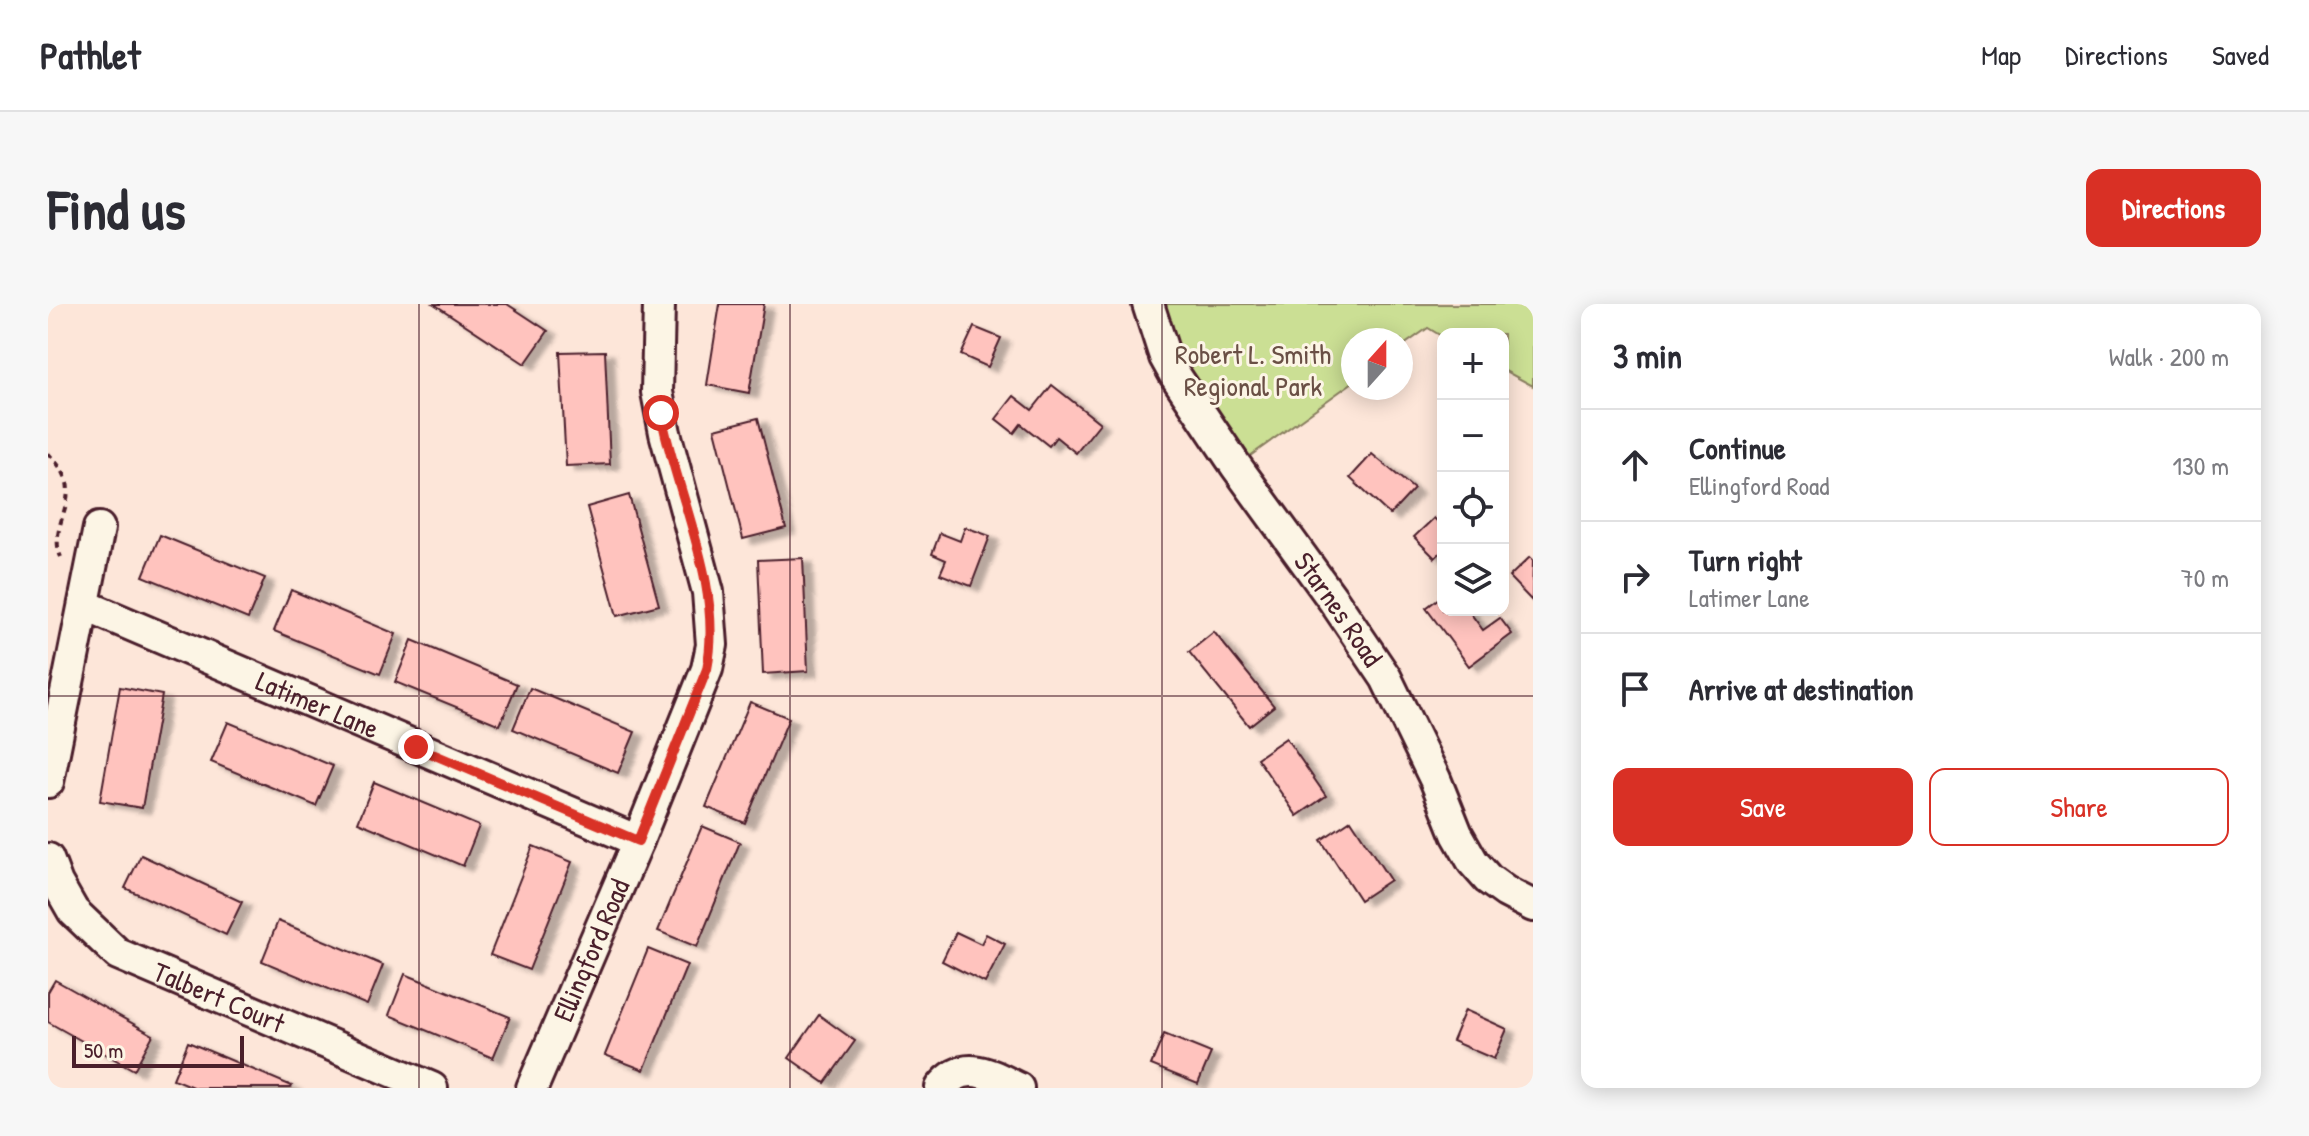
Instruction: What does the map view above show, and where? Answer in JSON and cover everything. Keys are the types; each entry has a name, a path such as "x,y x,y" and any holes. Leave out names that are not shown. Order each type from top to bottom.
{"street":[{"name":"Starnes Road","path":"1148,304 1165,357 1175,375 1386,678 1430,767 1457,834 1473,862 1488,879 1533,906"},
{"name":"Ellingford Road","path":"532,1088 638,841 707,669 712,645 708,592 657,392 653,306"},
{"path":"48,782 99,528"},
{"name":"Latimer Lane","path":"84,605 638,841"},
{"name":"Talbert Court","path":"48,859 73,911 118,954 432,1088"},
{"path":"941,1088 954,1074 971,1070 1018,1088"}],"path":[{"path":"48,453 65,475 68,490 54,539 61,557"}],"green space":[{"name":"Robert L. Smith Regional Park","path":"1148,304 1533,304 1533,386 1509,373 1509,328 1437,328 1437,333 1428,328 1413,339 1413,328 1341,328 1341,391 1236,466"}],"building":[{"path":"434,304 507,304 548,331 525,364"},
{"path":"720,304 764,304 749,393 707,385"},
{"path":"974,327 1001,338 988,367 961,355"},
{"path":"605,351 610,464 566,466 560,352"},
{"path":"1052,385 1100,423 1076,453 1056,437 1049,446 1021,424 1014,433 996,419 1014,396 1032,410"},
{"path":"758,418 786,528 743,539 715,429"},
{"path":"1372,454 1414,489 1390,515 1350,478"},
{"path":"629,495 659,605 617,616 587,507"},
{"path":"1434,518 1437,521 1437,556 1435,558 1414,537"},
{"path":"965,527 990,536 971,586 940,574 946,560 932,554 940,533 960,541"},
{"path":"160,535 265,578 248,619 143,576"},
{"path":"1530,557 1533,560 1532,601 1509,577"},
{"path":"803,558 808,671 763,674 758,560"},
{"path":"291,590 396,634 380,674 274,631"},
{"path":"1437,600 1437,616 1472,616 1483,630 1500,618 1512,634 1469,666 1426,608"},
{"path":"1214,632 1274,706 1249,726 1189,652"},
{"path":"412,640 517,684 500,725 395,682"},
{"path":"120,687 162,695 142,808 100,801"},
{"path":"530,688 635,732 618,773 513,729"},
{"path":"750,702 789,718 745,823 706,807"},
{"path":"228,722 333,766 316,806 211,762"},
{"path":"1286,738 1326,796 1297,816 1257,758"},
{"path":"374,782 479,826 463,866 358,822"},
{"path":"1351,820 1390,880 1360,900 1321,840"},
{"path":"702,826 740,842 697,947 658,931"},
{"path":"533,846 572,862 529,970 490,955"},
{"path":"141,855 242,902 226,935 125,888"},
{"path":"278,921 383,965 367,1005 262,961"},
{"path":"956,932 981,944 986,934 1005,944 985,983 942,961"},
{"path":"648,949 687,965 644,1070 605,1055"},
{"path":"405,974 510,1017 493,1058 389,1015"},
{"path":"55,980 153,1035 134,1070 48,1022 48,992"},
{"path":"1465,1010 1507,1029 1494,1059 1452,1041"},
{"path":"819,1015 855,1041 825,1083 789,1058"},
{"path":"1164,1034 1211,1053 1198,1084 1151,1065"},
{"path":"188,1042 292,1086 195,1088 173,1079"}],"route":[{"path":"416,747 638,841 707,669 712,645 708,592 661,413"}]}
